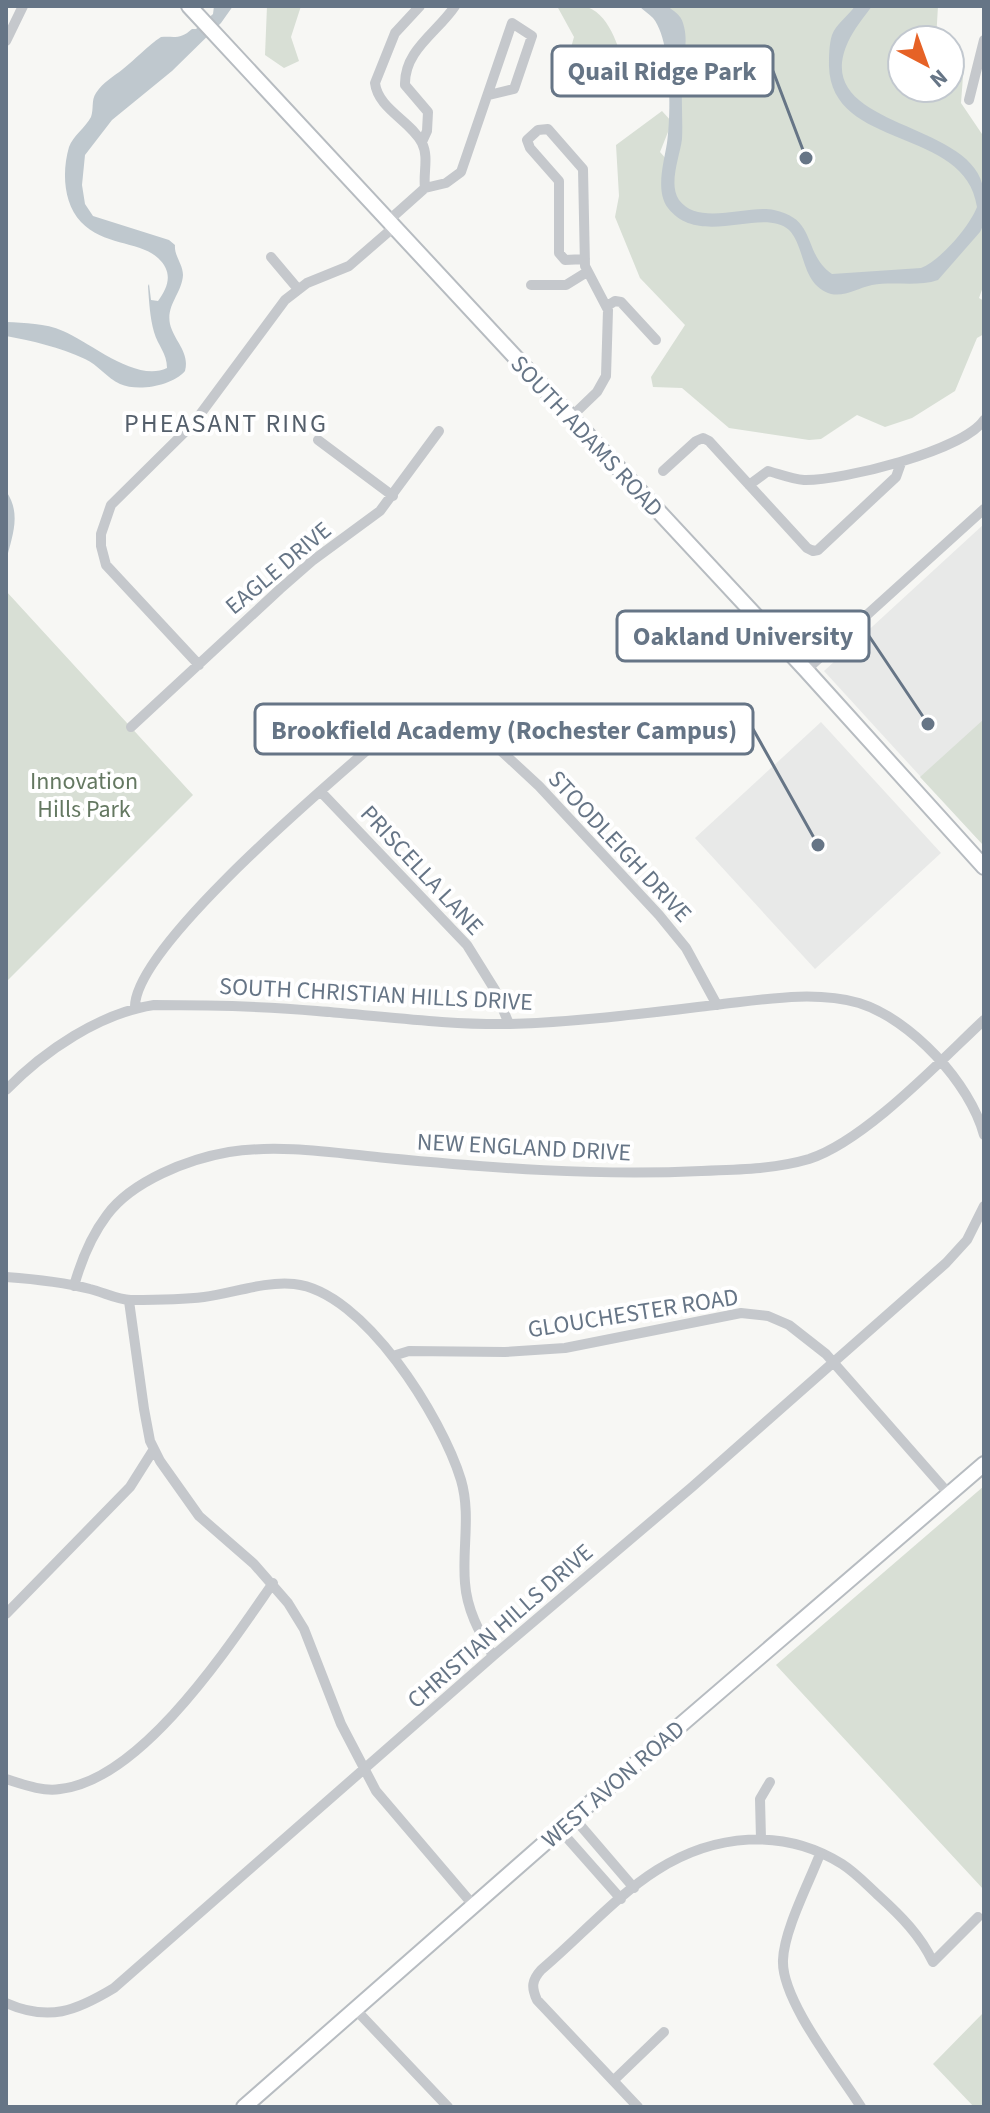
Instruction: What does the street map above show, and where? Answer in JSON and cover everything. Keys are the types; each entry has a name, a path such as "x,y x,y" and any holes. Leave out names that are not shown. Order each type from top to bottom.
{"main road":[{"name":"SOUTH ADAMS ROAD","path":"189,6 806,670 984,867"},
{"name":"WEST AVON ROAD","path":"244,2107 984,1464"}],"street":[{"path":"6,41 23,6"},
{"path":"420,6 395,33 375,83 379,95 422,142 426,156 425,188"},
{"path":"422,142 427,131 428,112 405,85 404,78 417,50 455,6"},
{"path":"199,665 106,565 101,546 103,523 111,505 193,424 285,300 298,289 349,266 425,188 446,183 461,172 512,23 532,36 514,89 489,95"},
{"path":"969,100 984,40"},
{"path":"571,417 597,392 606,376 607,306 587,272 583,169 548,129 538,130 527,140 530,148 559,181 559,253 565,260 585,259"},
{"path":"271,257 298,289"},
{"path":"531,285 566,285 587,272"},
{"path":"607,306 615,301 621,302 656,340"},
{"path":"749,485 768,471 806,480 901,463 968,434 984,420"},
{"name":"EAGLE DRIVE","path":"131,727 312,561 369,521 393,496 439,431"},
{"path":"663,471 696,441 703,438 709,441 813,551 818,550 896,477 901,463"},
{"path":"318,440 393,496"},
{"path":"806,670 984,509"},
{"name":"STOODLEIGH DRIVE","path":"135,1008 139,987 148,971 202,901 413,712 440,709 454,714 498,748 539,786 686,948 717,1005"},
{"name":"PRISCELLA LANE","path":"321,792 467,945 495,990 509,1024"},
{"name":"SOUTH CHRISTIAN HILLS DRIVE","path":"6,1090 39,1060 66,1042 103,1021 135,1008 154,1005 251,1007 509,1024 565,1022 808,997 859,1003 880,1013 908,1031 940,1061"},
{"name":"NEW ENGLAND DRIVE","path":"74,1286 85,1252 108,1214 126,1196 151,1180 208,1157 230,1152 302,1150 520,1170 600,1174 778,1165 812,1158 861,1131 984,1020"},
{"path":"940,1061 968,1096 984,1135"},
{"name":"CHRISTIAN HILLS DRIVE","path":"6,2003 23,2010 55,2014 83,2005 114,1988 946,1263 967,1240 984,1206"},
{"path":"6,1277 74,1286 129,1301 202,1297 293,1283 328,1294 369,1329 393,1356 424,1404 461,1481 466,1506 466,1595 474,1624 493,1656"},
{"path":"129,1301 144,1409 154,1449 199,1516 273,1583 304,1629 341,1724 376,1791 474,1906"},
{"name":"GLOUCHESTER ROAD","path":"393,1356 409,1351 505,1352 565,1348 741,1313 768,1316 789,1325 834,1362 949,1494"},
{"path":"6,1614 130,1487 154,1449"},
{"path":"6,1779 27,1786 59,1790 107,1771 146,1741 184,1705 273,1583"},
{"path":"761,1839 760,1799 770,1782"},
{"path":"574,1818 634,1888"},
{"path":"560,1830 621,1899"},
{"path":"638,2107 537,2000 533,1986 534,1978 541,1970 656,1871 694,1850 731,1841 781,1841 842,1863 857,1874 923,1941 933,1962 978,1917"},
{"path":"820,1854 788,1937 783,1959 784,1975 791,1997 861,2107"},
{"path":"356,2010 448,2107"},
{"path":"614,2080 664,2032"}],"shaded area":[{"path":"214,6 233,6 221,23 172,71 112,120 85,155 82,185 85,204 93,216 169,240 175,245 183,275 169,317 185,358 185,371 163,384 127,386 75,355 6,336 6,322 42,325 74,336 128,366 155,371 167,368 153,327 148,286 151,300 158,301 168,279 163,263 142,249 90,230 81,222 67,196 65,166 69,147 91,117 94,96 102,86 161,37 181,36 196,29 213,14"},
{"path":"639,6 667,6 681,18 685,30 682,139 675,186 679,200 688,208 711,213 763,209 788,214 804,229 816,256 832,274 921,268 954,242 977,207 968,181 950,163 874,127 851,112 835,93 829,66 832,35 855,6 872,6 848,42 842,71 852,93 873,110 957,152 976,171 984,196 984,219 980,232 938,280 872,285 836,295 825,292 814,282 793,235 778,224 764,222 713,227 681,220 668,208 662,193 669,114 669,78 664,43 653,18"},
{"path":"6,491 15,517 6,561"},
{"path":"984,524 984,846 824,671"},
{"path":"821,722 941,853 815,969 695,838"}],"green space":[{"path":"267,6 301,6 291,37 299,61 284,68 265,55"},
{"path":"557,6 583,6 600,15 612,32 625,69 610,78 577,76 568,58 574,37"},
{"path":"615,6 938,6 937,24 886,24 886,104 962,104 984,137 984,284 979,298 984,301 984,334 977,338 955,391 912,418 885,427 857,415 821,439 809,440 729,428 682,388 653,387 651,377 685,325 640,278 615,217 619,196 616,145 662,111 672,122 660,152 668,161 679,153 663,7"},
{"name":"Innovation Hills Park","path":"6,591 193,795 6,982"},
{"path":"984,719 984,846 920,777"},
{"path":"984,1486 984,1890 776,1665"},
{"path":"984,2012 984,2107 974,2107 933,2064"}],"place":[{"name":"Quail Ridge Park","path":"806,158"},
{"name":"Oakland University","path":"928,724"},
{"name":"Brookfield Academy (Rochester Campus)","path":"818,845"}],"district":[{"name":"PHEASANT RING","path":"226,423"}]}
